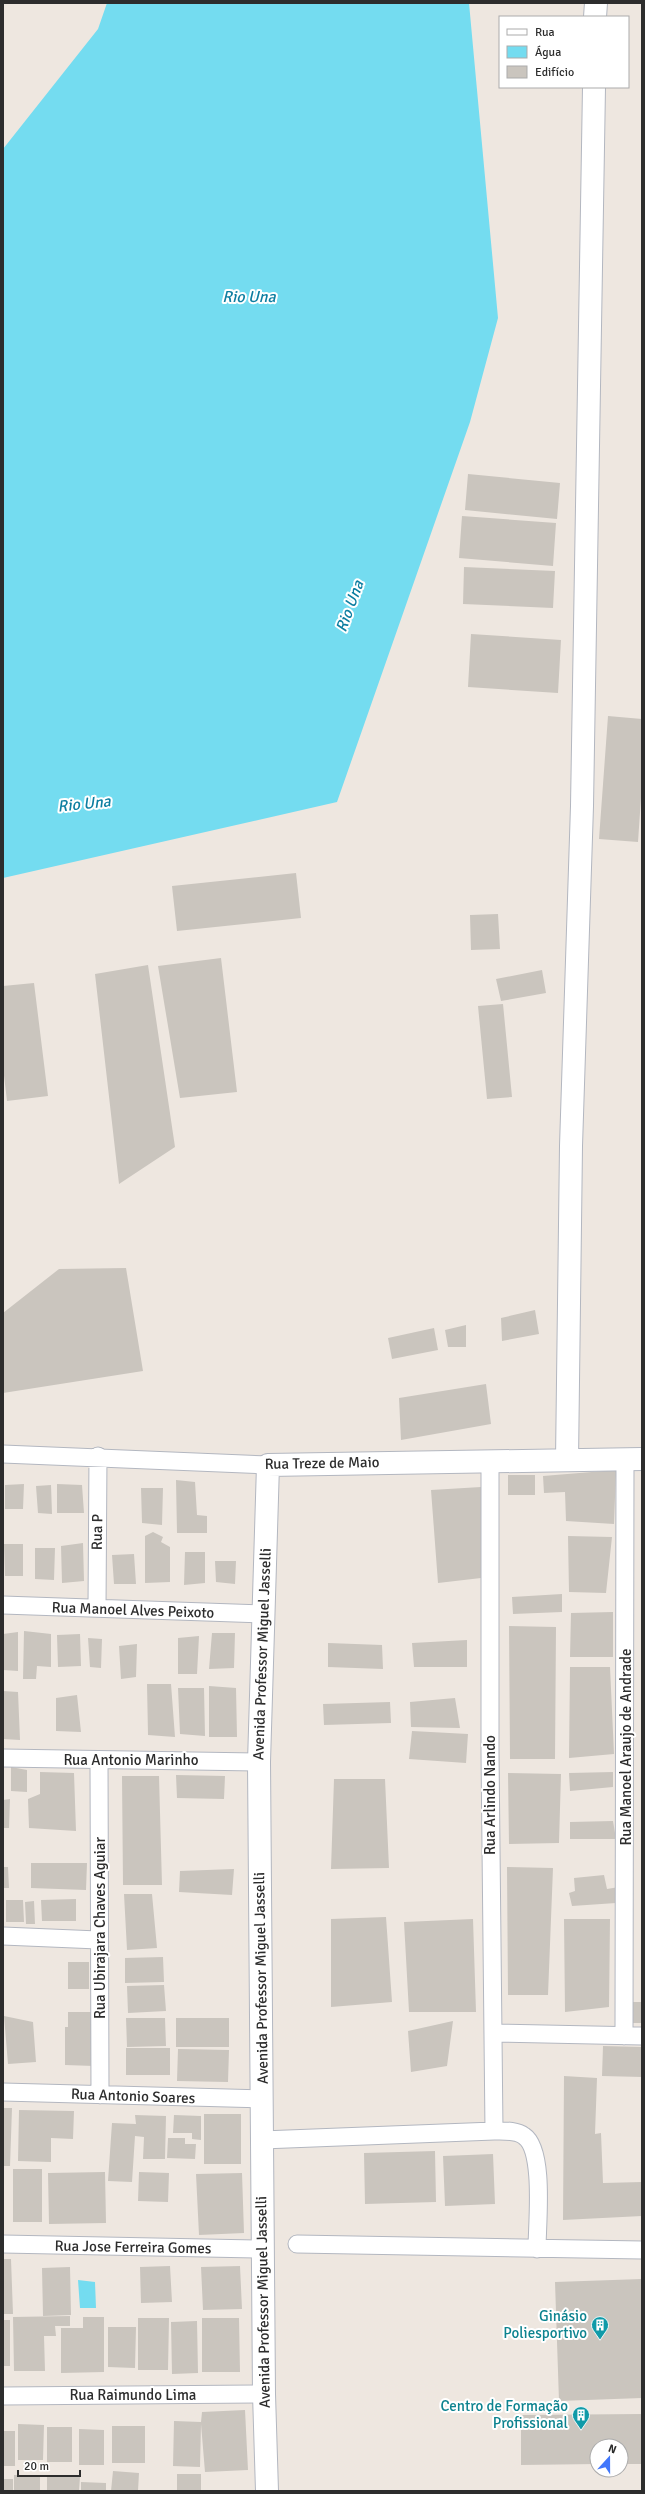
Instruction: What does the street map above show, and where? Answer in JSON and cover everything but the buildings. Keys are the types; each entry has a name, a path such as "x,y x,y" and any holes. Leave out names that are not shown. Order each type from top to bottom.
{"street":[{"path":"596,3 596,16"},
{"path":"567,1460 571,1146 582,806 594,88"},
{"name":"Rua Treze de Maio","path":"3,1454 98,1456 268,1465 634,1458"},
{"name":"Rua P","path":"97,1608 98,1456"},
{"name":"Rua Manoel Araujo de Andrade","path":"624,2036 634,1458"},
{"name":"Rua Arlindo Nando","path":"490,1460 490,1753 494,2130"},
{"name":"Avenida Professor Miguel Jasselli","path":"267,2491 262,2250 259,1762 268,1465"},
{"name":"Rua Manoel Alves Peixoto","path":"3,1605 263,1614"},
{"name":"Rua Antonio Marinho","path":"3,1758 259,1762"},
{"name":"Rua Ubirajara Chaves Aguiar","path":"99,1760 98,1940 100,2095"},
{"path":"3,1936 98,1940"},
{"path":"494,2033 642,2036"},
{"name":"Rua Antonio Soares","path":"3,2092 262,2099"},
{"path":"262,2140 494,2130 516,2132 524,2136 532,2144 536,2158 537,2249"},
{"name":"Rua Jose Ferreira Gomes","path":"3,2244 262,2250"},
{"path":"297,2244 642,2250"},
{"name":"Rua Raimundo Lima","path":"3,2396 264,2394"}],"water":[{"name":"Rio Una","path":"107,3 469,3 498,318 470,422 337,802 3,878 3,149 98,29"},
{"path":"78,2280 95,2282 96,2308 80,2308"}],"place":[{"name":"Ginásio Poliesportivo","path":"600,2340"},
{"name":"Centro de Formação Profissional","path":"581,2430"}]}
